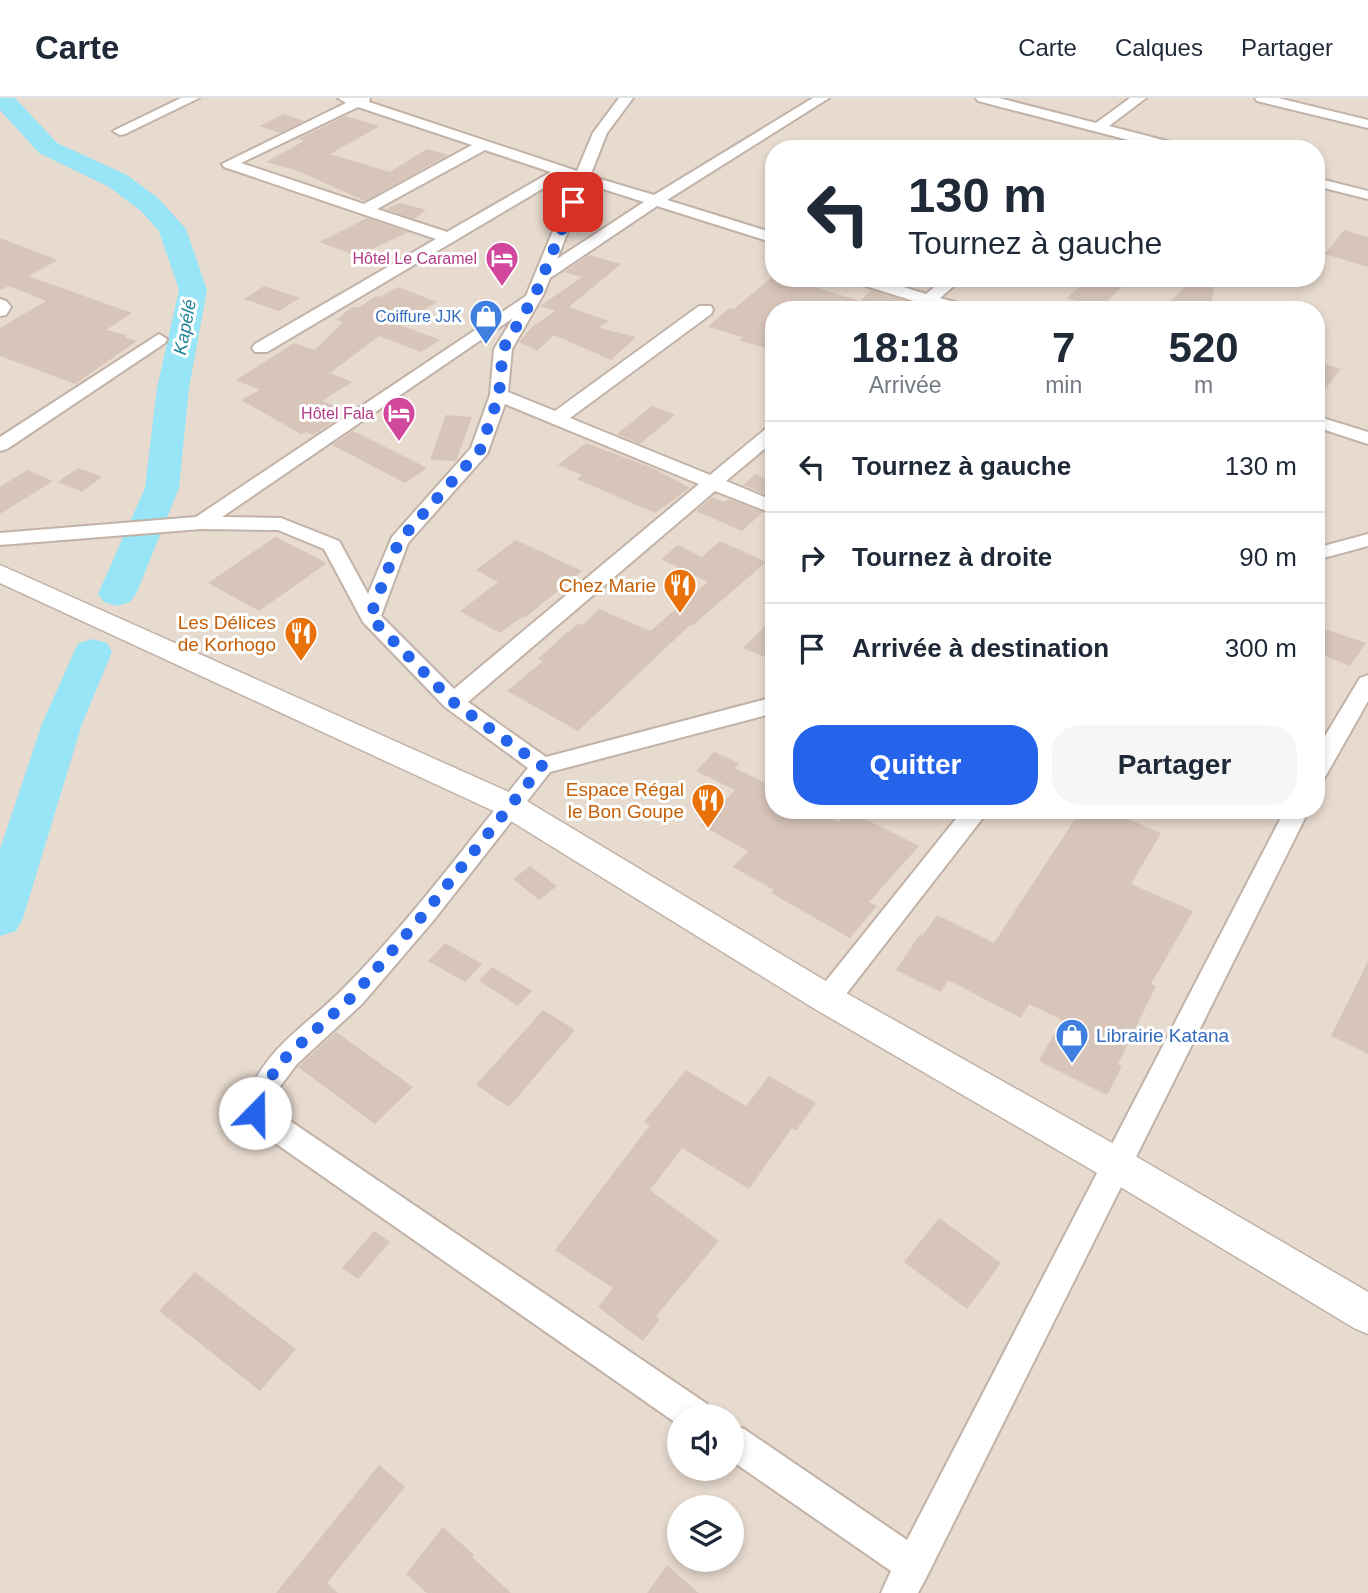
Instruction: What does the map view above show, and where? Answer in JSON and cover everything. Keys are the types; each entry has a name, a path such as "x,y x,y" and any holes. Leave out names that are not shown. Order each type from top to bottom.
{"street":[{"path":"120,131 192,98"},
{"path":"370,617 399,541 480,450 499,395 503,349 544,275 600,133 626,98"},
{"path":"544,275 655,201 822,98"},
{"path":"983,98 1146,140"},
{"path":"1097,129 1139,98"},
{"path":"1262,98 1368,124"},
{"path":"449,238 229,164 356,99 583,178 765,235"},
{"path":"1120,140 1126,135"},
{"path":"366,209 485,144"},
{"path":"261,348 563,171"},
{"path":"1325,184 1368,195"},
{"path":"878,287 913,301"},
{"path":"928,301 944,287"},
{"path":"201,523 535,295"},
{"path":"0,304 0,311"},
{"path":"556,419 705,310"},
{"path":"0,445 159,339"},
{"path":"499,395 765,504"},
{"path":"1325,424 1368,438"},
{"path":"453,702 765,439"},
{"path":"0,539 201,523 281,524 332,545 370,617 453,702 542,766"},
{"path":"1325,552 1368,540"},
{"path":"0,573 509,805 827,999 1368,1314"},
{"path":"1325,732 1368,683"},
{"path":"678,1404 255,1113 263,1087 287,1056 353,996 424,914 542,766 764,708"},
{"path":"827,999 970,819"},
{"path":"744,1451 907,1580 1292,819"}],"shaded area":[{"path":"0,98 1368,98 1368,1593 0,1593"}],"building":[{"path":"284,114 304,121 280,133 259,126"},
{"path":"345,116 380,126 330,154 390,172 427,149 448,155 365,201 298,171 266,162 304,141 298,139"},
{"path":"400,203 426,210 414,219 386,209"},
{"path":"367,218 408,232 358,256 319,242"},
{"path":"1344,230 1368,237 1368,267 1325,254"},
{"path":"0,238 58,260 28,276 132,313 106,330 127,335 125,337 137,341 75,384 0,356 0,328 46,301 9,286 0,290"},
{"path":"589,255 621,264 569,307 609,321 599,328 636,337 611,360 554,335 537,351 519,342 532,327 555,311 540,306 582,277 564,272"},
{"path":"765,283 765,287 815,287 860,301 765,301 765,348 739,340 743,337 708,327 729,308 734,309"},
{"path":"264,286 300,298 279,311 244,299"},
{"path":"398,287 437,302 400,325 440,340 421,352 379,336 330,373 352,382 322,401 341,408 327,418 334,421 313,435 306,432 301,434 241,400 260,390 236,380 294,343 315,350 343,322 336,320 352,307 360,307 376,296 380,297"},
{"path":"1080,287 1122,287 1107,301 1076,301 1067,298"},
{"path":"1185,287 1214,287 1212,301 1170,301"},
{"path":"871,290 906,301 860,301"},
{"path":"1325,364 1341,369 1325,389"},
{"path":"652,406 675,415 640,444 617,434"},
{"path":"446,415 472,417 456,461 430,460"},
{"path":"353,431 427,468 405,483 332,445"},
{"path":"586,443 655,469 690,488 655,513 577,479 582,475 558,465"},
{"path":"78,468 102,477 82,492 58,482"},
{"path":"27,470 53,481 0,514 0,487"},
{"path":"755,474 765,478 765,494 743,485"},
{"path":"712,497 724,502 728,499 763,512 742,531 696,511"},
{"path":"275,537 327,563 259,611 208,583"},
{"path":"516,540 582,571 525,618 522,617 500,633 460,611 498,582 476,570"},
{"path":"720,541 765,563 690,625 578,731 507,691 543,661 538,659 563,636 579,623 583,625 599,609 650,631 708,582 661,559 678,545 702,557"},
{"path":"765,626 765,657 743,648"},
{"path":"1325,629 1366,643 1350,666 1325,656"},
{"path":"714,752 739,763 735,768 765,783 765,819 833,819 839,822 842,819 865,819 919,846 869,902 877,906 850,938 771,893 774,890 733,867 748,851 701,825 735,790 696,771"},
{"path":"1075,819 1128,819 1161,833 1131,884 1193,911 1151,984 1156,986 1118,1064 1122,1066 1107,1095 1039,1061 1062,1020 1029,1004 1021,1018 948,980 941,992 896,970 920,934 922,936 937,915 994,943"},
{"path":"530,866 557,886 539,900 513,879"},
{"path":"445,943 482,964 465,982 428,961"},
{"path":"1368,961 1368,1054 1331,1036"},
{"path":"492,967 532,991 518,1006 479,981"},
{"path":"543,1010 575,1030 509,1107 476,1085"},
{"path":"336,1032 413,1087 375,1124 298,1067"},
{"path":"686,1070 746,1106 769,1076 816,1103 796,1131 792,1128 749,1189 682,1148 650,1190 719,1241 656,1316 660,1319 643,1341 598,1307 613,1288 555,1250 650,1125 644,1122"},
{"path":"939,1218 1001,1263 967,1309 904,1262"},
{"path":"374,1231 390,1242 358,1279 342,1268"},
{"path":"195,1272 296,1349 260,1391 159,1311"},
{"path":"379,1465 405,1487 327,1583 338,1593 276,1593"},
{"path":"443,1527 511,1593 427,1593 406,1574"},
{"path":"667,1565 667,1572 675,1572 699,1593 647,1593"}],"waterway":[{"name":"Kapélé","path":"2,98 48,148 118,181 150,205 172,229 193,290 173,388 162,488 117,594"},
{"name":"Kapélé","path":"0,918 62,724 93,652"}],"place":[{"name":"Hôtel Le Caramel","path":"502,288"},
{"name":"Coiffure JJK","path":"486,346"},
{"name":"Hôtel Fala","path":"399,443"},
{"name":"Chez Marie","path":"680,615"},
{"name":"Les Délices de Korhogo","path":"301,663"},
{"name":"Espace Régal le Bon Goupe","path":"708,830"},
{"name":"Librairie Katana","path":"1072,1065"}],"route":[{"path":"255,1113 263,1087 287,1056 353,996 424,914 542,766 453,702 370,617 399,541 480,450 499,395 503,349 535,295 573,202"}]}
